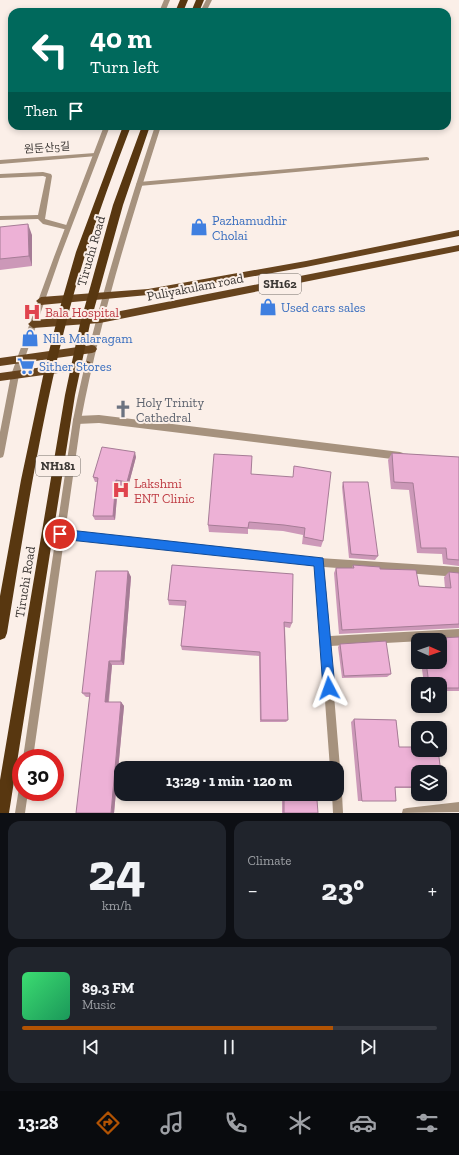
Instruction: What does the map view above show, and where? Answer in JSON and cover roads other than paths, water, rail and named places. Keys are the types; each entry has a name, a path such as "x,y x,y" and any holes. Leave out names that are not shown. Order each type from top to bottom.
{"highway":[{"name":"Tiruchi Road","path":"0,633 44,395 59,328 97,202 125,130"},
{"name":"Tiruchi Road","path":"2,813 70,395 82,338 118,205 145,130"}],"main road":[{"name":"Puliyakulam road","path":"41,301 156,291 306,264 459,233"},
{"name":"Puliyakulam road","path":"33,324 100,319 459,248"},
{"path":"0,362 92,349"},
{"path":"0,377 87,365"}],"street":[{"path":"0,454 15,375 41,301 105,130"},
{"path":"29,749 77,420 87,365 125,226 157,130"},
{"name":"원둔산5길","path":"0,162 95,155"},
{"path":"139,184 427,159"},
{"path":"0,176 43,174 49,176 41,217 42,220 68,228"},
{"path":"0,218 41,217"},
{"path":"77,420 99,419 400,456"},
{"path":"60,534 319,562 459,572"},
{"path":"319,562 335,761"},
{"path":"326,641 459,634"},
{"path":"20,813 22,801"},
{"path":"337,801 338,813"},
{"path":"407,813 459,808"}],"place":[{"name":"Pazhamudhir Cholai","path":"199,227"},
{"name":"Used cars sales","path":"268,307"},
{"name":"Bala Hospital","path":"32,312"},
{"name":"Nila Malaragam","path":"30,338"},
{"name":"Sither Stores","path":"26,366"},
{"name":"Holy Trinity Cathedral","path":"123,409"},
{"name":"Lakshmi ENT Clinic","path":"121,490"}]}
